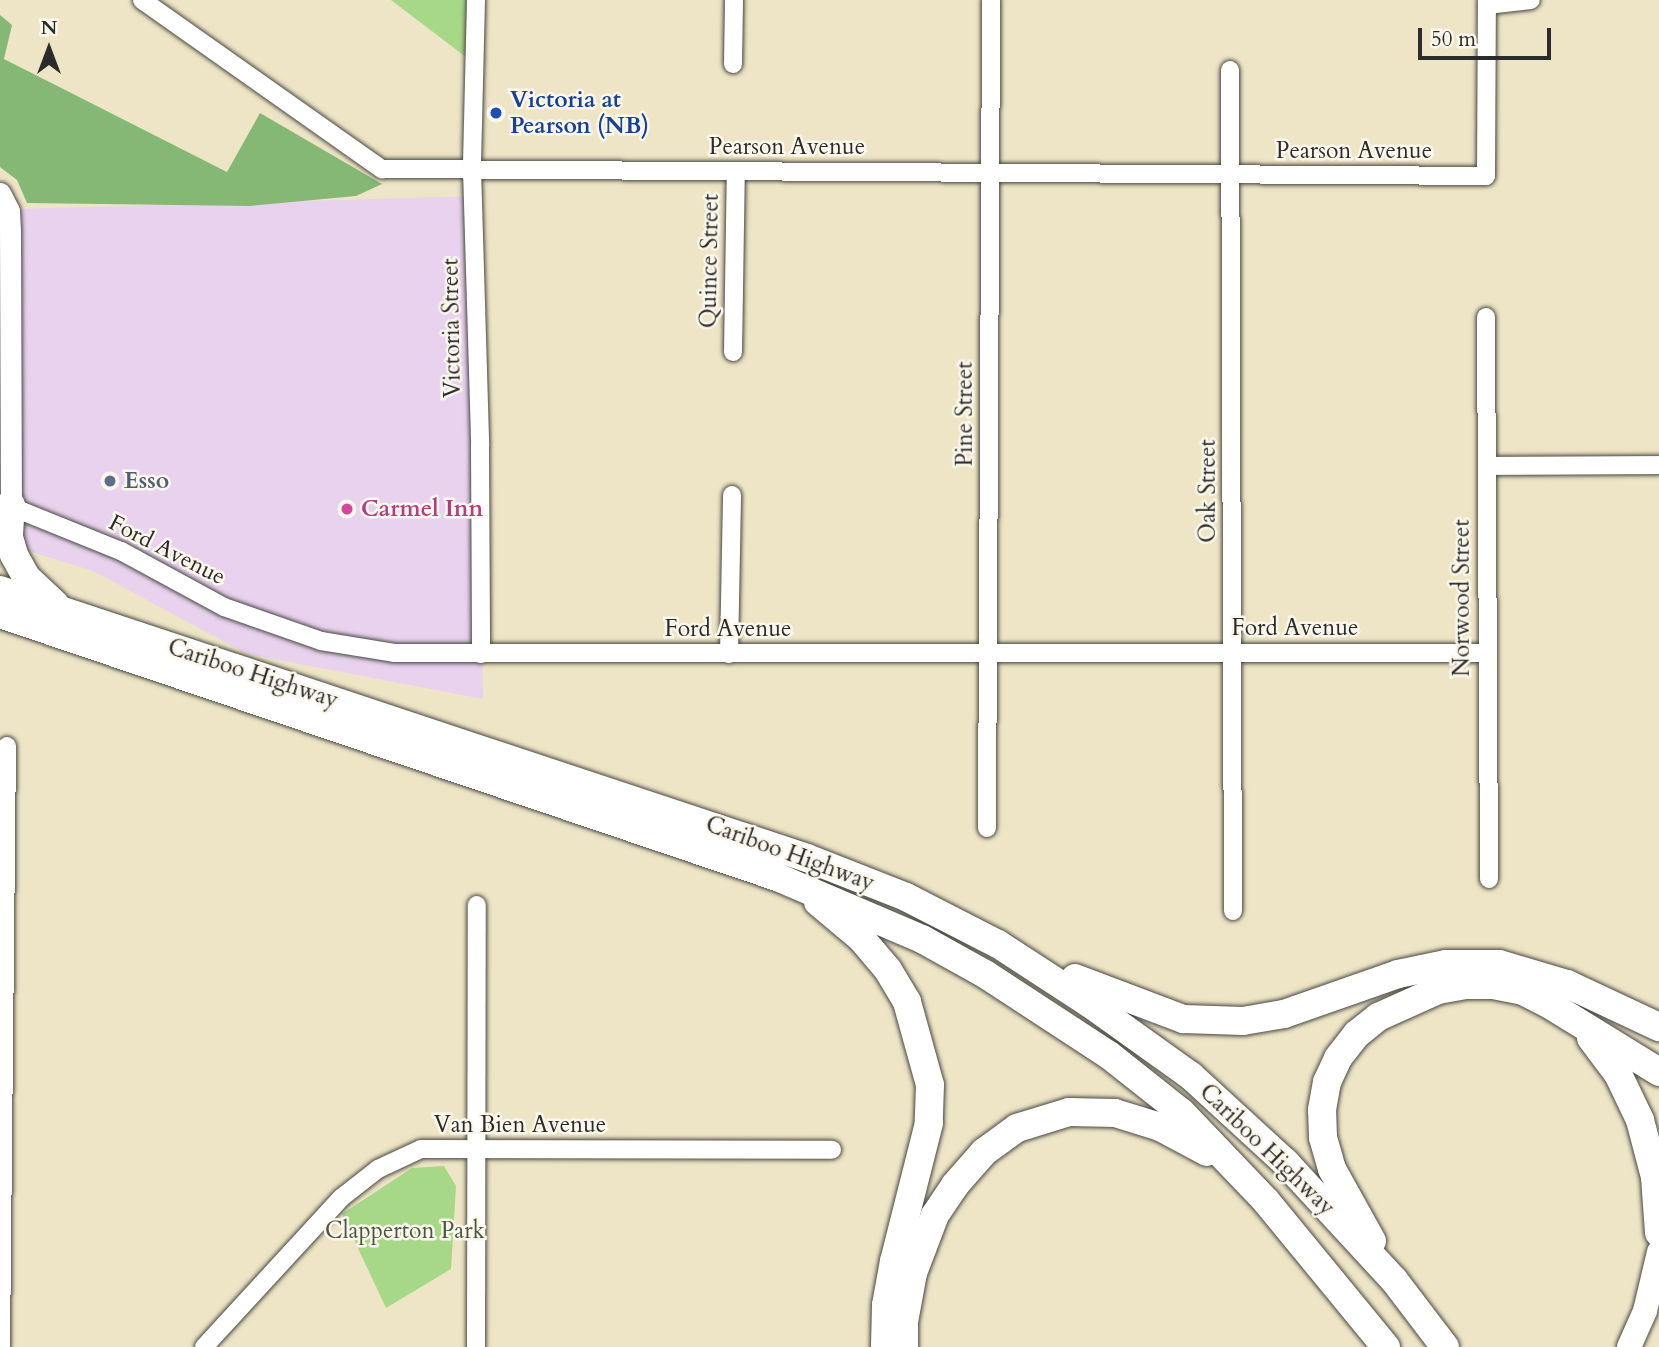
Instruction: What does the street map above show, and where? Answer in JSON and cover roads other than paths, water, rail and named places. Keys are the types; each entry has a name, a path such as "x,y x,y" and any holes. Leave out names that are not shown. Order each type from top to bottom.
{"highway":[{"path":"5,503 4,540 27,578 64,611"},
{"name":"Cariboo Highway","path":"0,590 807,858 906,897 998,944 1089,1003 1191,1076 1286,1163 1394,1280 1445,1347"},
{"name":"Cariboo Highway","path":"0,614 777,877 860,910 985,974 1109,1055 1181,1112 1224,1160 1266,1200 1386,1347"},
{"path":"777,877 821,904 861,937 888,970 907,1002 921,1044 930,1085 929,1123 894,1261 886,1305 886,1347"},
{"path":"998,944 1106,991 1183,1019 1243,1021 1284,1014 1398,974 1446,964 1499,964 1567,984 1659,1027"},
{"path":"1394,1280 1332,1169 1323,1137 1322,1110 1327,1082 1338,1058 1357,1034 1378,1017 1437,990 1465,985 1493,985 1523,991 1659,1072"},
{"path":"1581,1024 1618,1074 1640,1121 1655,1178 1659,1233"},
{"path":"904,1347 904,1322 913,1273 936,1215 954,1185 984,1152 1017,1128 1069,1112 1115,1113 1160,1127 1224,1160"}],"main road":[{"path":"1629,1347 1645,1311 1659,1252"}],"street":[{"name":"Pearson Avenue","path":"142,0 382,169 1486,176 1487,3"},
{"name":"Victoria Street","path":"476,0 471,169 480,446 481,654"},
{"path":"733,64 734,0"},
{"name":"Pine Street","path":"987,828 991,0"},
{"path":"1487,3 1531,0"},
{"name":"Oak Street","path":"1230,70 1233,911"},
{"name":"Quince Street","path":"733,352 736,171"},
{"path":"0,193 9,211 10,229 5,503"},
{"name":"Norwood Street","path":"1486,317 1489,879"},
{"path":"1487,466 1659,465"},
{"path":"729,654 733,495"},
{"name":"Ford Avenue","path":"5,503 121,551 224,607 321,641 394,653 1487,653"},
{"path":"1,1347 7,746"},
{"path":"476,1347 477,905"},
{"name":"Van Bien Avenue","path":"204,1347 341,1198 378,1169 421,1149 832,1150"}],"place":[{"name":"Victoria at Pearson (NB)","path":"496,113"},
{"name":"Esso","path":"110,481"},
{"name":"Carmel Inn","path":"347,509"}],"park label":[{"name":"Clapperton Park","path":"405,1231"}]}
